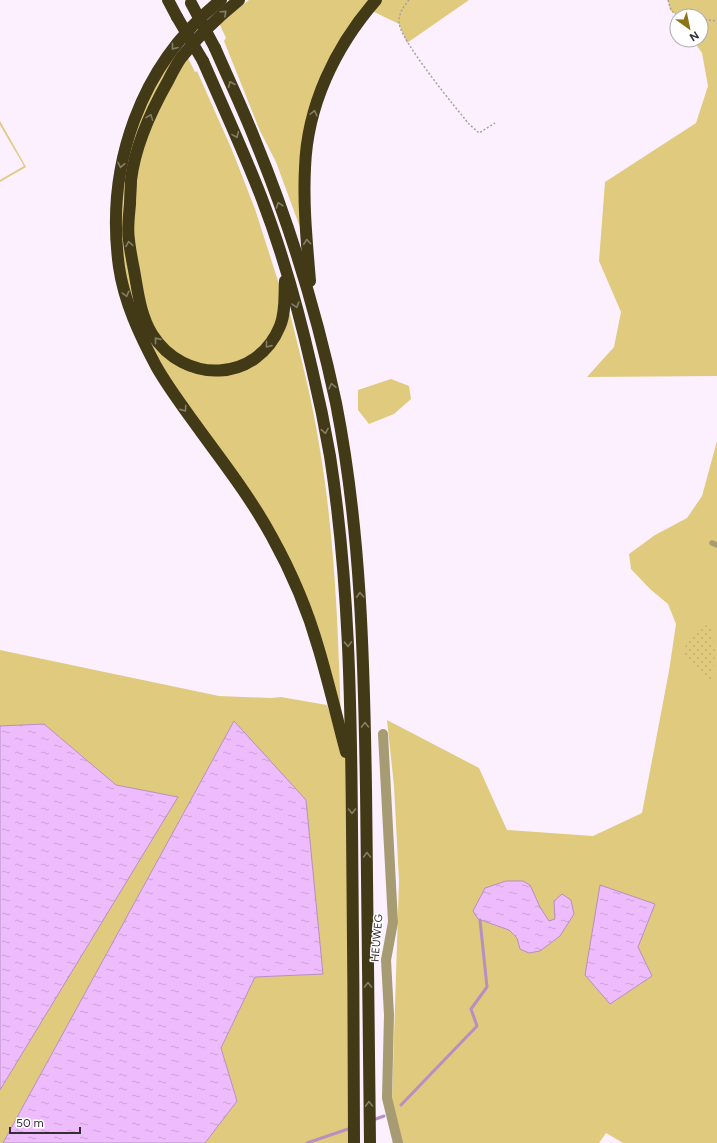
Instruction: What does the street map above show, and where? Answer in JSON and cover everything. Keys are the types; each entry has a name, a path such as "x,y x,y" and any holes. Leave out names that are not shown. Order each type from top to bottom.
{"highway":[{"path":"168,0 203,61 242,149 260,195 285,268 306,344 330,455 337,508 347,620 351,772 354,1143"},
{"path":"221,0 193,24 172,50 148,87 137,112 128,137 117,192 116,222 119,268 134,320 157,368 184,409 251,501 293,580 319,650 351,772"},
{"path":"239,0 200,35 181,58 155,102 139,146 131,179 128,239 141,310 155,338 166,351 180,362 209,371 223,370 240,366 254,360 265,349 281,325 284,310 285,268"},
{"path":"312,308 304,213 305,167 310,130 323,85 333,62 356,23 376,0"},
{"path":"190,1 215,48 256,141 269,175 299,260 322,340 337,412 358,562 364,672 370,1143"}],"street":[{"name":"HEUWEG","path":"383,734 393,922 386,960 389,1015 387,1098 398,1143"}],"path":[{"path":"409,0 400,12 399,24 407,43 468,124 479,133 495,123"}],"shaded area":[{"path":"249,0 372,0 311,112 304,238 276,162 260,131 224,41 226,38 219,23"},
{"path":"376,0 469,0 407,43 399,24 368,9"},
{"path":"668,0 717,0 717,376 587,377 614,347 621,312 599,261 605,182 696,123 708,86 702,53 699,48 709,48 709,8 670,8"},
{"path":"183,50 145,117 125,248 163,355 235,373 252,367 273,349 290,314 313,411 329,513 335,582 341,721 307,602 161,365 140,323 127,281 123,260 120,216 130,143 146,102 173,56"},
{"path":"188,58 195,72 197,71 232,150 255,209 279,284 280,312 264,347 225,368 184,360 160,339 145,306 132,235 138,163 150,125 179,71"},
{"path":"0,121 26,167 0,182 0,180 24,166 0,125"},
{"path":"391,379 409,386 411,399 394,414 369,424 358,410 358,390"},
{"path":"717,441 717,1143 623,1143 606,1133 599,1143 402,1143 392,1100 399,881 394,786 387,720 479,768 507,830 593,836 642,813 669,671 676,624 668,604 650,589 631,569 629,554 655,535 687,518 702,496"},
{"path":"710,622 715,651 712,683 687,661 684,651 687,642"},
{"path":"0,650 219,696 281,697 327,705 351,772 352,1143 205,1143 237,1101 221,1048 255,977 323,974 234,721 3,1143 0,1143 0,1090 177,797 116,785 44,724 0,726"}],"water":[{"path":"234,721 306,800 323,974 255,977 221,1048 237,1101 205,1143 3,1143"},
{"path":"44,724 116,785 178,797 0,1090 0,726"},
{"path":"506,881 523,881 530,885 540,907 549,921 555,919 554,901 562,894 571,900 574,914 560,936 540,951 529,953 520,949 517,938 509,930 478,919 473,911 485,888"},
{"path":"600,885 655,904 638,947 652,976 610,1004 585,975"}],"waterway":[{"path":"401,1105 477,1026 471,1009 487,987 480,920"},
{"path":"373,1120 384,1116"},
{"path":"307,1143 351,1128"}]}
